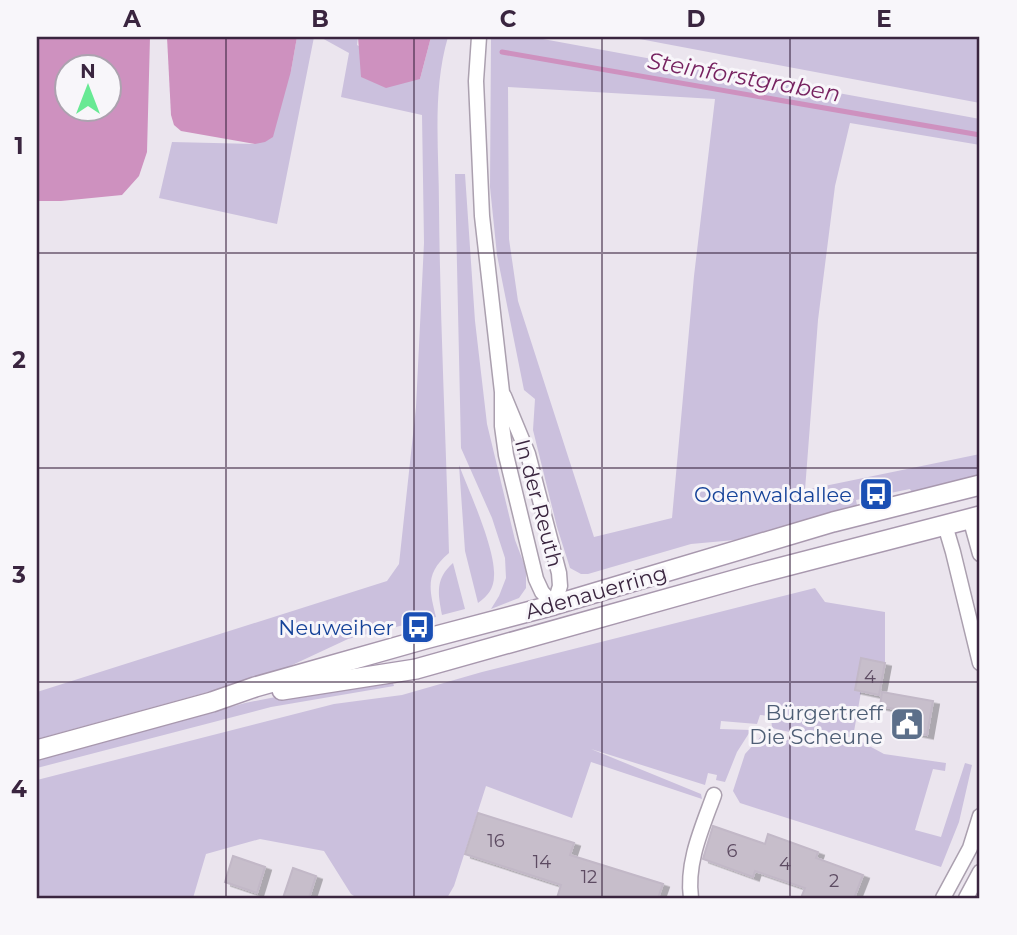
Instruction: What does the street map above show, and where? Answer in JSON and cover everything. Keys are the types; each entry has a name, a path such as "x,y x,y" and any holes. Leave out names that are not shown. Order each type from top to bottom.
{"main road":[{"name":"Adenauerring","path":"37,750 554,605 833,522 980,485"},
{"path":"950,492 975,517"},
{"path":"945,525 950,492"},
{"name":"Adenauerring","path":"212,702 416,669 752,575 975,517"},
{"path":"554,605 560,630"}],"street":[{"name":"In der Reuth","path":"479,37 476,81 482,216 502,392 506,455 533,567 542,592 554,605 560,586 559,573 528,454 502,392"},
{"path":"975,517 980,554"},
{"path":"945,525 980,663"},
{"path":"691,898 688,879 713,794"},
{"path":"943,898 970,848 980,816"},
{"path":"966,898 980,872"}],"shaded area":[{"path":"37,37 150,37 147,152 139,176 122,195 37,201"},
{"path":"167,37 297,37 291,71 273,137 255,144 181,131 174,125 171,115"},
{"path":"297,37 314,37 277,224 159,198 172,142 255,144 291,71"},
{"path":"320,37 358,37 357,45 420,79 431,37 448,37 440,78 438,121 449,553 432,575 431,590 436,617 348,639 273,674 37,739 37,692 387,581 399,564 416,407 424,243 422,115 341,97 349,53"},
{"path":"358,37 431,37 420,79 386,88 361,77"},
{"path":"491,37 532,37 980,119 980,145 850,123 835,186 818,320 805,490 980,454 980,476 912,493 910,489 856,500 857,505 735,540 691,544 588,574 581,574 570,568 533,430 535,399 524,390 497,255 490,187","holes":["508,87 715,99 694,276 672,518 594,537 518,301 509,239"]},
{"path":"629,37 980,37 980,103"},
{"path":"455,174 465,174 475,321 487,424 515,540 526,569 526,588 519,598 491,609 506,578 505,558 492,518 461,448"},
{"path":"459,465 481,520 493,565 492,588 478,603 465,551"},
{"path":"453,563 465,609 442,615 439,587 443,575"},
{"path":"815,588 825,602 885,612 885,663 861,659 855,690 861,692 853,737 811,737 772,728 771,716 760,715 757,724 721,721 720,729 751,730 737,752 725,782 716,780 717,775 708,773 705,785 591,749 701,794 702,799 591,762 572,818 486,786 454,886 447,898 357,898 351,894 324,851 260,839 206,854 193,898 37,898 37,780 334,704 402,695 482,672"},
{"path":"393,683 394,686 271,707 37,768 37,760 245,703 296,693"},
{"path":"765,732 810,748 862,742 884,754 946,763 945,771 933,769 915,830 941,837 965,763 972,765 959,822 941,867 740,803 733,791 745,754"}],"building":[{"path":"861,658 885,663 879,695 855,690"},
{"path":"882,692 933,701 927,735 897,729 900,710 880,706"},
{"path":"478,813 574,843 570,855 663,884 658,898 557,898 561,885 465,854"},
{"path":"713,826 765,844 768,834 818,852 816,858 863,875 854,898 801,898 805,888 755,871 753,877 703,859"},
{"path":"233,856 265,867 257,893 225,882"},
{"path":"293,868 316,876 309,898 283,898"}],"waterway":[{"name":"Steinforstgraben","path":"502,52 980,135"}],"place":[{"name":"Odenwaldallee","path":"876,494"},
{"name":"Neuweiher","path":"418,627"},
{"name":"Bürgertreff Die Scheune","path":"907,724"}]}
